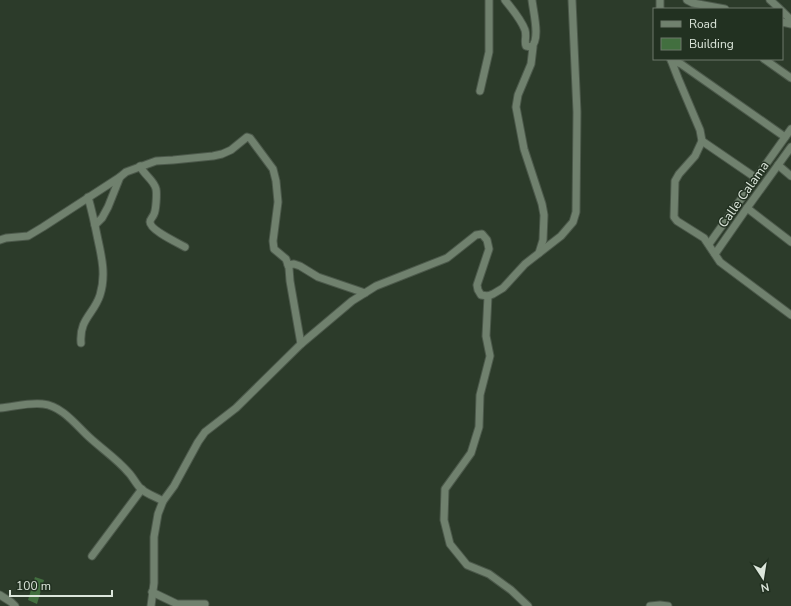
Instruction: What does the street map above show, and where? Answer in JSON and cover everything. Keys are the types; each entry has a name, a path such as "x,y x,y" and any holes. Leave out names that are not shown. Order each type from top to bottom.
{"street":[{"path":"480,91 489,52 489,0"},
{"path":"505,0 523,24 526,37 526,46 533,47"},
{"path":"532,0 536,37 531,64 518,95 516,107 524,149 542,204 544,215 543,240 539,253"},
{"path":"151,606 154,583 154,537 158,514 163,501 174,486 205,432 236,408 301,344 352,301 376,286 447,258 476,235 482,234 487,240 489,249 477,285 478,290 481,295 488,296 493,294 503,288 525,264 561,236 573,222 576,212 577,112 572,0"},
{"path":"712,6 717,0"},
{"path":"770,0 779,8"},
{"path":"692,4 721,8"},
{"path":"783,12 791,20"},
{"path":"671,60 681,64 785,137"},
{"path":"671,60 700,130 702,141 695,156 679,174 675,182 674,217 677,221 704,238 720,262 791,315"},
{"path":"765,60 791,78"},
{"path":"709,244 791,129"},
{"path":"0,240 28,236 126,172 140,166 156,161 222,154 231,150 247,137 250,138 273,169 278,202 273,241 274,249 286,259 289,268 301,344"},
{"path":"702,141 756,178"},
{"name":"Calle Calama","path":"715,254 791,147"},
{"path":"778,165 791,176"},
{"path":"140,166 142,171 156,189 155,214 150,224 160,233 185,247"},
{"path":"95,225 102,218 108,207 120,177"},
{"path":"81,343 80,334 83,324 96,305 103,283 103,264 88,197"},
{"path":"747,208 791,242"},
{"path":"288,265 294,264 300,266 318,278 365,293"},
{"path":"488,296 486,336 490,356 480,395 479,427 471,453 445,489 444,520 450,544 467,565 489,574 511,590 528,606"},
{"path":"0,408 29,404 43,404 51,406 70,418 89,437 118,460 142,489 163,501"},
{"path":"92,556 142,489"},
{"path":"152,592 177,604 205,604"},
{"path":"0,595 15,606"},
{"path":"650,606 668,606"}],"building":[{"path":"35,577 44,580 37,604 28,600"}]}
